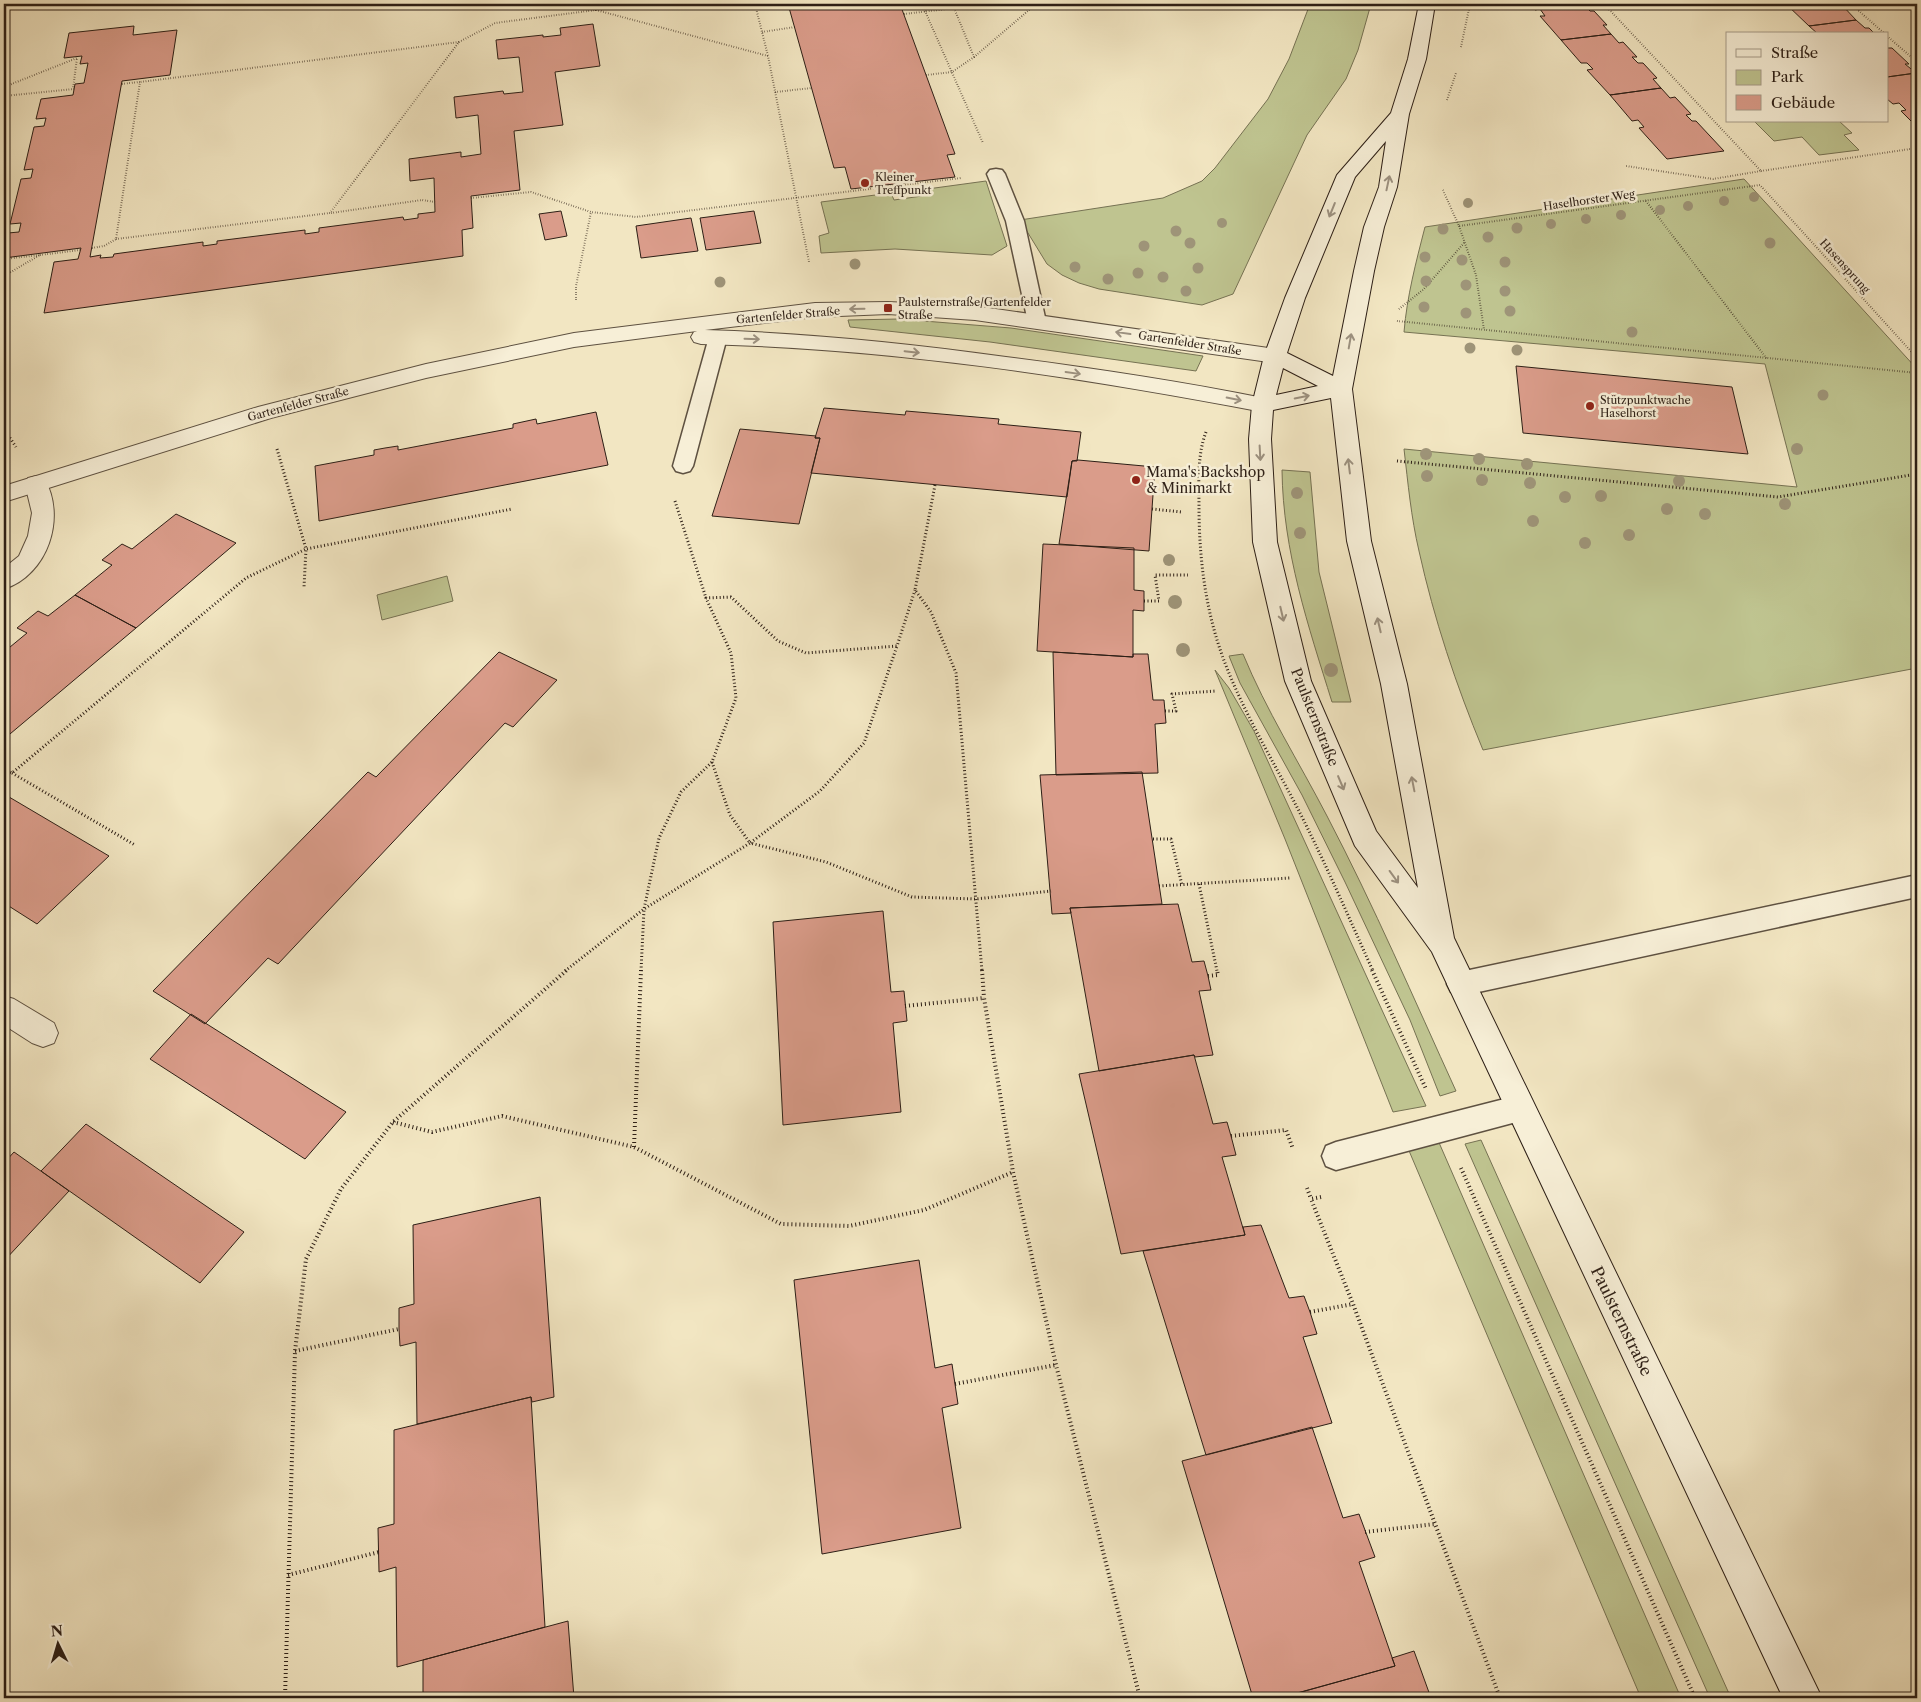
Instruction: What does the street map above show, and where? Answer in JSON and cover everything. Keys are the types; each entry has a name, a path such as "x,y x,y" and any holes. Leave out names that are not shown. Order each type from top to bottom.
{"main road":[{"path":"1341,389 1374,228 1388,187 1400,114 1418,59 1427,4"},
{"path":"1263,405 1275,356 1295,298 1346,175 1400,114"},
{"name":"Gartenfelder Straße","path":"4,494 266,412 495,356 598,336 815,310 888,308 975,313 1275,356 1341,389"},
{"name":"Gartenfelder Straße","path":"598,336 718,337 808,342 960,357 1140,383 1263,405 1341,389"},
{"name":"Paulsternstraße","path":"1341,389 1346,450 1359,540 1394,684 1442,943"},
{"name":"Paulsternstraße","path":"1263,405 1260,438 1265,542 1298,681 1365,838 1442,943 1804,1698"},
{"path":"4,580 29,560 40,536 44,513 36,484"},
{"path":"4,1009 42,1033"}],"lane":[{"path":"996,174 1015,222 1037,322"},
{"path":"683,466 718,337"},
{"path":"1460,984 1917,886"},
{"path":"1336,1156 1520,1108"}],"path":[{"path":"596,10 607,4"},
{"path":"122,84 459,42 495,23 653,4"},
{"path":"755,4 776,92 795,198 809,262"},
{"path":"471,198 531,192 591,212 636,218 996,174 922,4"},
{"path":"904,14 990,4"},
{"path":"926,75 952,72 974,58 1036,4"},
{"path":"1604,4 1761,172"},
{"path":"1850,4 1883,32"},
{"path":"954,8 974,58"},
{"path":"596,10 768,56"},
{"path":"762,32 795,27"},
{"path":"1888,37 1917,62"},
{"path":"330,213 459,42"},
{"path":"4,87 77,58 74,89 4,96"},
{"path":"116,238 140,82"},
{"path":"776,92 812,88"},
{"path":"1626,166 1713,179 1917,148"},
{"name":"Haselhorster Weg","path":"1459,226 1760,185"},
{"name":"Hasensprung","path":"1760,185 1917,358"},
{"path":"1443,190 1459,226 1476,275 1484,330"},
{"path":"92,248 104,246 116,238 330,213 422,200 435,202"},
{"path":"1646,200 1768,360"},
{"path":"576,300 576,286 591,212"},
{"path":"1398,310 1424,289 1465,242"},
{"path":"4,260 80,250"},
{"path":"4,276 40,255"},
{"path":"1397,321 1768,360 1917,373"},
{"path":"4,430 16,447"},
{"path":"276,449 306,549 304,587"},
{"path":"1397,461 1778,497 1917,474"},
{"path":"1200,463 1198,529 1204,579 1224,661 1242,702 1300,811 1444,1128 1695,1698"},
{"path":"634,1147 644,909 659,838 681,792 712,762 736,698 732,653 706,598 674,502 683,466"},
{"path":"285,1698 295,1351 306,1259 341,1189 393,1122 547,985 644,909 750,842 820,791 864,743 915,590 935,485"},
{"path":"12,773 246,578 306,549 512,509"},
{"path":"1152,509 1182,512"},
{"path":"1144,601 1159,601 1155,575 1188,575"},
{"path":"915,590 931,612 956,673 984,998 1014,1172 1056,1365 1140,1698"},
{"path":"706,598 731,597 778,642 806,653 897,646"},
{"path":"1165,711 1176,711 1172,694 1216,691"},
{"path":"712,762 730,815 750,842 826,862 912,897 976,899 1051,891"},
{"path":"4,769 134,845"},
{"path":"1153,839 1171,839 1182,885"},
{"path":"1159,886 1290,878"},
{"path":"1199,884 1218,975 1208,976"},
{"path":"906,1006 984,998"},
{"path":"393,1122 432,1132 502,1116 634,1147 781,1224 849,1226 924,1210 1014,1172"},
{"path":"1231,1136 1286,1130 1296,1156"},
{"path":"1305,1182 1500,1698"},
{"path":"1311,1199 1330,1196"},
{"path":"1310,1312 1352,1304"},
{"path":"295,1351 399,1329"},
{"path":"955,1384 1056,1365"},
{"path":"1365,1532 1435,1524"},
{"path":"288,1575 379,1552"}],"green space":[{"path":"1310,4 1371,4 1358,50 1346,79 1307,135 1233,294 1202,305 1099,289 1062,275 1047,264 1020,220 1163,198 1202,181 1215,168 1268,99 1289,59"},
{"path":"1755,122 1840,122 1852,133 1844,135 1859,150 1819,155 1802,137 1774,141"},
{"path":"1744,179 1917,369 1917,668 1483,750 1455,676 1432,602 1414,526 1404,449 1797,487 1765,364 1404,332 1415,266 1425,227"},
{"path":"986,181 1007,246 992,255 895,249 821,253 819,236 829,233 821,202 891,193 894,200 922,196 920,190"},
{"path":"899,319 1011,328 1203,356 1196,371 990,342 850,327 848,320"},
{"path":"1282,470 1310,472 1319,572 1351,702 1332,702 1314,645 1292,559 1283,500"},
{"path":"447,576 453,601 382,620 377,595"},
{"path":"1243,654 1272,716 1327,816 1361,884 1456,1091 1440,1096 1410,1020 1345,882 1302,795 1240,683 1229,656"},
{"path":"1215,670 1229,688 1254,731 1426,1106 1393,1112 1285,839"},
{"path":"1437,1138 1681,1698 1641,1698 1407,1146"},
{"path":"1481,1140 1731,1698 1710,1698 1465,1144"}],"building":[{"path":"788,4 900,4 955,154 947,155 955,177 851,189 845,167 834,168"},
{"path":"1529,4 1587,4 1584,5 1590,11 1594,11 1607,25 1603,25 1611,34 1561,40 1540,16 1545,16 1540,9 1535,10"},
{"path":"1786,4 1841,4 1856,20 1809,26"},
{"path":"1856,20 1873,32 1816,32 1809,26"},
{"path":"593,24 600,66 555,72 563,125 514,131 520,190 471,196 473,228 462,230 463,256 44,313 54,262 78,259 81,248 4,258 8,233 19,232 21,223 10,224 21,179 31,178 33,169 24,170 34,127 44,126 46,118 36,119 41,99 73,95 75,84 84,83 88,63 80,64 82,56 64,58 69,33 134,26 133,35 177,30 170,75 122,81 90,257 101,255 100,258 113,257 114,254 203,242 203,246 217,244 217,241 305,230 305,234 319,232 319,228 403,217 404,220 418,218 418,214 435,212 434,178 410,181 409,159 461,152 461,157 481,154 478,115 456,118 454,97 503,91 504,94 523,92 519,57 498,59 496,40 561,35 560,28"},
{"path":"1611,34 1619,43 1623,42 1637,57 1632,57 1638,63 1643,63 1657,78 1653,79 1661,88 1610,95 1587,70 1593,69 1587,63 1581,63 1561,40"},
{"path":"1888,48 1892,48 1909,64 1905,64 1916,73 1888,77"},
{"path":"1916,73 1917,127 1901,111 1906,110 1899,103 1893,104 1888,100 1888,77"},
{"path":"1661,88 1670,98 1675,97 1691,114 1686,115 1692,121 1696,121 1724,151 1667,159 1639,128 1644,127 1638,120 1632,121 1610,95"},
{"path":"561,211 567,236 545,240 539,214"},
{"path":"754,211 761,243 706,250 700,218"},
{"path":"691,218 698,251 641,258 636,226"},
{"path":"1516,366 1732,387 1748,454 1523,433"},
{"path":"824,408 905,415 906,411 999,419 998,424 1081,432 1077,461 1072,461 1067,497 811,473 820,438 815,438"},
{"path":"596,412 608,465 319,521 315,466 374,455 374,450 398,446 398,450 513,428 513,424 536,419 537,424"},
{"path":"740,429 816,436 815,438 820,438 799,524 712,516"},
{"path":"1072,461 1155,467 1149,551 1059,544"},
{"path":"176,514 236,543 136,628 75,595 112,565 102,560 122,544 132,549"},
{"path":"1043,544 1134,548 1134,590 1144,591 1144,611 1133,610 1133,657 1037,651"},
{"path":"75,595 136,628 4,739 4,652 27,633 17,628 38,611 48,616"},
{"path":"499,652 557,680 513,727 505,723 278,964 268,958 205,1024 153,991 368,772 376,777"},
{"path":"1053,652 1133,657 1133,654 1148,654 1153,700 1164,700 1166,723 1155,724 1158,773 1056,775"},
{"path":"1142,772 1162,904 1070,908 1071,913 1052,914 1040,775"},
{"path":"4,794 109,856 37,924 4,903"},
{"path":"1178,904 1192,962 1204,961 1208,976 1211,990 1199,991 1213,1055 1195,1057 1194,1055 1099,1071 1070,908"},
{"path":"883,911 891,992 904,991 907,1021 893,1023 901,1112 783,1125 773,922"},
{"path":"191,1014 346,1112 305,1159 150,1059"},
{"path":"1194,1055 1213,1124 1227,1122 1231,1136 1236,1155 1222,1157 1245,1235 1121,1254 1079,1074"},
{"path":"86,1124 244,1232 200,1283 41,1171"},
{"path":"14,1152 69,1191 4,1261 4,1163"},
{"path":"540,1197 554,1397 532,1402 531,1397 417,1424 416,1342 400,1346 399,1329 399,1308 414,1304 413,1225"},
{"path":"1261,1225 1289,1298 1304,1296 1310,1312 1317,1334 1303,1337 1332,1423 1206,1455 1143,1251 1245,1235 1243,1227"},
{"path":"919,1260 935,1368 952,1364 958,1404 942,1408 961,1528 822,1554 794,1280"},
{"path":"531,1397 545,1627 397,1667 396,1567 379,1572 378,1528 394,1524 394,1430"},
{"path":"1312,1427 1343,1518 1359,1514 1375,1557 1359,1562 1395,1666 1279,1698 1253,1698 1182,1461"},
{"path":"568,1621 574,1698 423,1698 423,1660"},
{"path":"1414,1651 1431,1698 1280,1698 1395,1666 1392,1658"}],"place":[{"name":"Kleiner Treffpunkt","path":"865,183"},
{"name":"Paulsternstraße/Gartenfelder Straße","path":"888,308"},
{"name":"Stützpunktwache Haselhorst","path":"1590,406"},
{"name":"Mama's Backshop & Minimarkt","path":"1136,480"}]}
